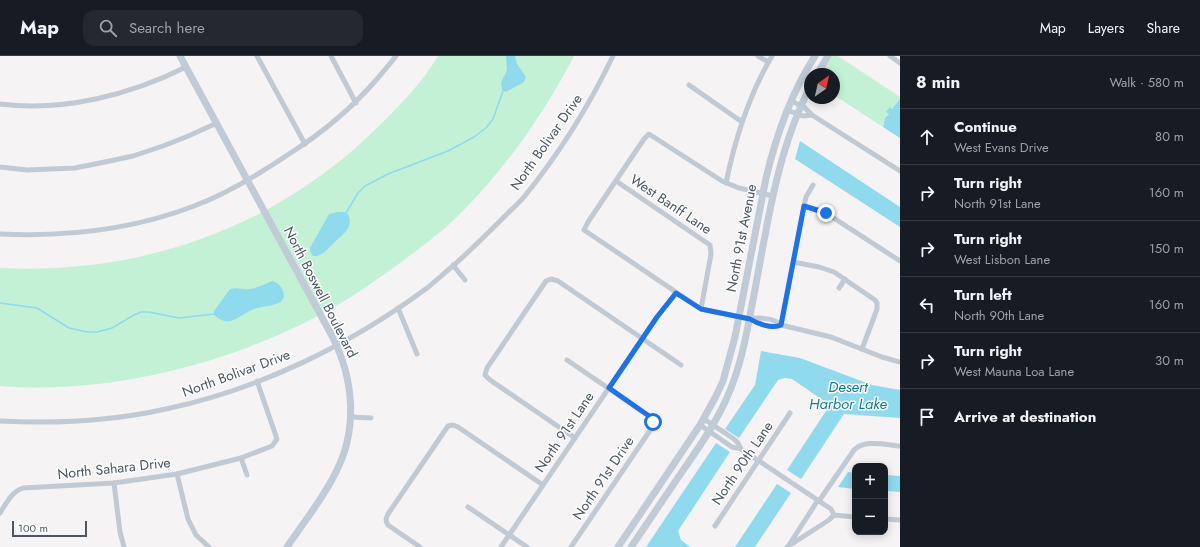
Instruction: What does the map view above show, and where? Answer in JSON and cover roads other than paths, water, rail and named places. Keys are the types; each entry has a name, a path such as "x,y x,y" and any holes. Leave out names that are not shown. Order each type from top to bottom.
{"main road":[{"name":"North Boswell Boulevard","path":"180,56 337,345 348,378 351,417 346,446 336,472 287,547"},
{"name":"North 91st Avenue","path":"618,547 702,422 726,372 733,346 772,152 791,101 815,56"},
{"path":"821,68 828,56"},
{"name":"North 91st Avenue","path":"631,547 711,428 729,393 741,357 750,319 781,161 797,114 804,99"}],"street":[{"path":"257,56 305,144"},
{"path":"331,56 356,103"},
{"path":"0,234 33,236 81,233 159,218 194,206 261,173 305,144 356,103 396,56"},
{"name":"North Bolivar Drive","path":"0,421 48,422 90,420 166,409 206,399 257,381 337,345 398,308 428,287 488,234 527,193 557,152 599,86 613,56"},
{"path":"758,56 768,62"},
{"path":"726,183 732,153 742,122 752,95 772,56"},
{"path":"890,56 900,63"},
{"path":"0,104 33,106 71,103 102,98 127,92 186,67"},
{"path":"689,85 742,122"},
{"path":"791,101 801,105 812,115 900,171"},
{"path":"788,110 803,116 812,115"},
{"path":"0,167 27,170 75,168 133,156 164,146 216,123"},
{"path":"773,196 739,188 726,183 708,173 649,134 644,139 584,230 701,309 750,319 757,317 777,321 781,325 830,337 882,357 900,362"},
{"name":"West Banff Lane","path":"616,181 708,243 711,248 711,254 701,309"},
{"path":"781,325 806,197 813,186"},
{"path":"804,206 826,213 900,261"},
{"path":"793,262 819,267 834,272 873,298 877,303 877,310 862,349"},
{"path":"453,266 465,280"},
{"path":"575,438 490,380 485,375 486,368 546,281 551,279 558,281 681,365"},
{"path":"839,288 845,279"},
{"name":"North 91st Lane","path":"501,547 643,338 676,293"},
{"path":"398,308 417,354"},
{"path":"567,360 609,388"},
{"name":"North Sahara Drive","path":"0,514 12,495 23,488 114,483 176,474 241,458 272,446 277,439 257,381"},
{"name":"North 91st Drive","path":"571,547 652,428 653,422 649,416 609,388"},
{"name":"North 90th Lane","path":"715,526 790,413"},
{"path":"351,417 371,418"},
{"path":"702,422 730,437 738,443 741,449"},
{"path":"420,547 390,527 386,521 387,516 445,430 451,425 458,427 543,485"},
{"path":"711,428 726,443 732,447 741,449 759,460 830,509 834,515"},
{"path":"726,443 730,437"},
{"path":"788,546 818,501 858,446 866,444 900,446"},
{"path":"241,458 248,476"},
{"path":"176,474 188,519 196,535 209,547"},
{"path":"114,483 120,532 124,547"},
{"path":"468,507 527,547"},
{"path":"834,515 852,517"},
{"path":"788,546 829,520 834,515"},
{"path":"888,519 900,520"}],"water":[{"path":"506,56 515,56 517,64 526,77 524,82 506,92 502,90 501,83 507,70"},
{"path":"900,99 900,138 883,127 885,118 889,114 886,112 890,107 892,109"},
{"path":"800,141 900,207 900,227 795,159"},
{"path":"345,212 348,214 350,224 348,228 343,235 324,253 313,256 310,248 329,214"},
{"path":"272,281 277,283 282,289 284,297 281,302 254,309 235,320 230,321 225,321 214,315 214,311 230,289 253,288"},
{"name":"Desert Harbor Lake","path":"761,351 800,358 872,385 900,390 900,418 844,414 801,479 787,470 830,405 792,379 785,378 778,380 739,438 725,429 755,385"},
{"path":"716,443 730,452 678,531 681,540 690,547 646,547"},
{"path":"848,472 852,473 852,489 838,487"},
{"path":"888,475 900,476 900,492 888,491"},
{"path":"777,484 791,493 755,547 735,547"}],"waterway":[{"path":"346,213 358,193 365,186 388,174 448,151 474,137 486,128 493,119 503,91"},
{"path":"0,303 37,308 69,328 87,332 97,332 112,328 141,312 149,312 179,318 214,314"}]}
